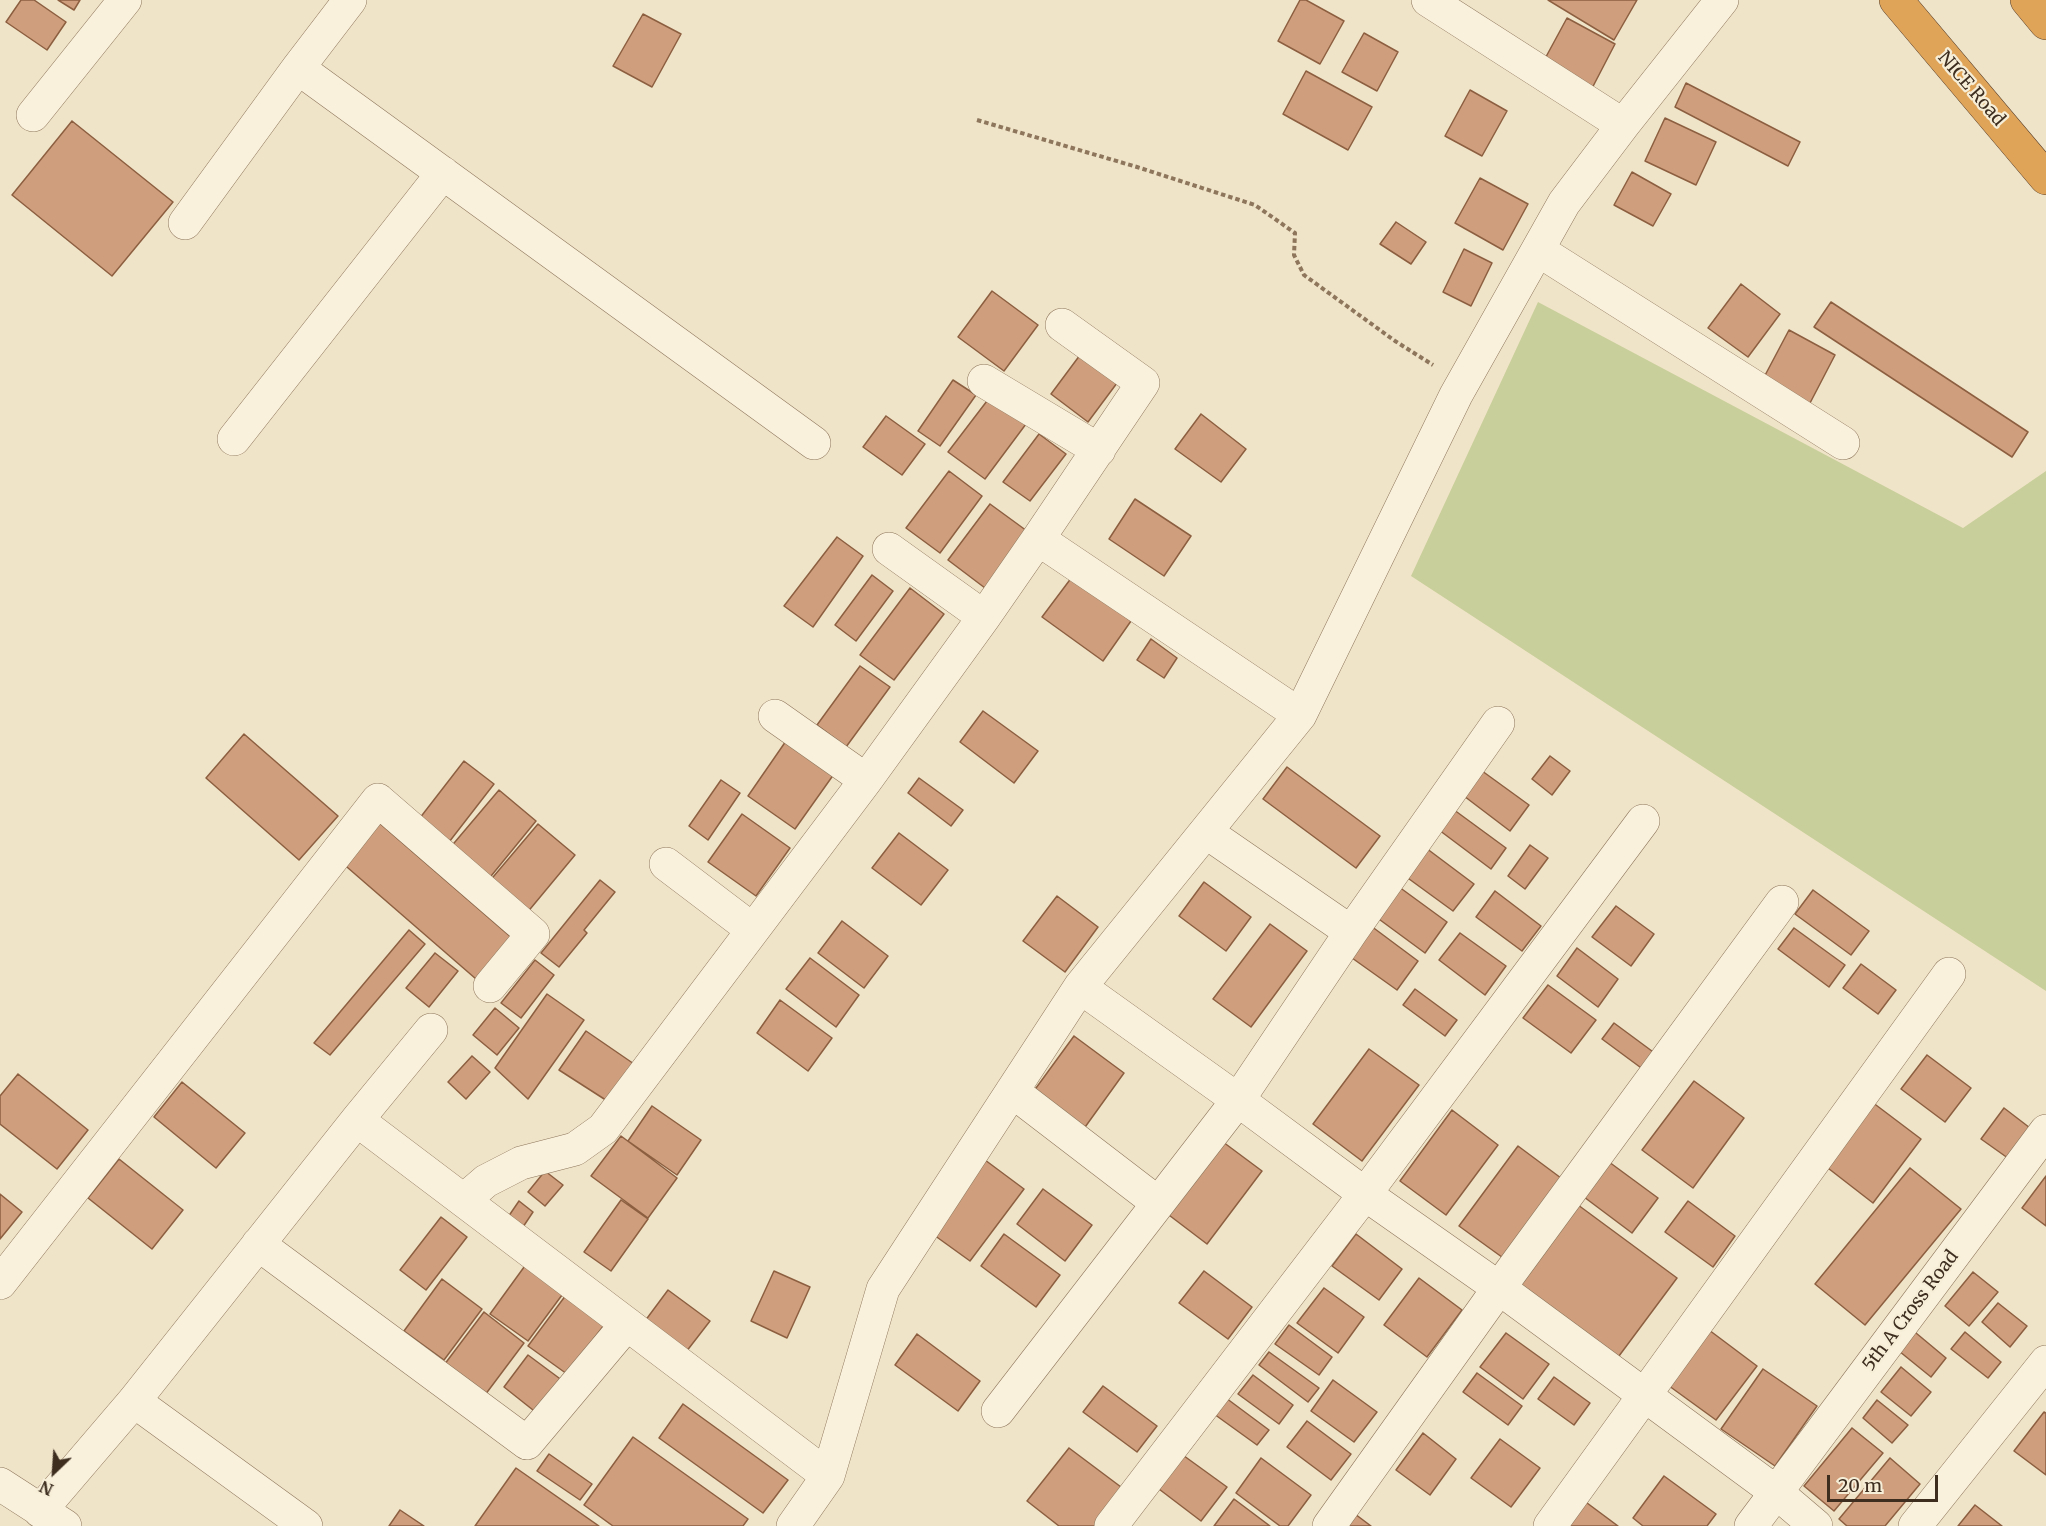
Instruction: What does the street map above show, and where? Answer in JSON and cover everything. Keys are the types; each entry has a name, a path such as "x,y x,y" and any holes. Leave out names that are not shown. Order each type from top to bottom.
{"highway":[{"name":"NICE Road","path":"1896,0 2046,178"},
{"path":"2027,0 2046,23"}],"street":[{"path":"33,115 125,0"},
{"path":"185,223 350,0"},
{"path":"793,1526 828,1476 883,1289 1080,987 1300,715 1462,383 1564,203 1722,0"},
{"path":"1441,3 1623,125"},
{"path":"298,68 814,443"},
{"path":"234,439 443,172"},
{"path":"1538,250 1843,443"},
{"path":"464,1200 486,1181 522,1162 575,1149 603,1129 866,780 984,618 1099,450 1143,383 1062,325"},
{"path":"984,381 1099,450"},
{"path":"1038,539 1300,715"},
{"path":"889,549 984,618"},
{"path":"775,716 866,780"},
{"path":"998,1411 1238,1100 1351,932 1498,723"},
{"path":"0,1282 378,800 533,933 490,986"},
{"path":"1111,1526 1365,1194 1643,821"},
{"path":"1206,832 1351,932"},
{"path":"666,864 753,930"},
{"path":"1329,1526 1499,1288 1782,902"},
{"path":"1550,1526 1948,974"},
{"path":"1080,987 1365,1194 1499,1288 1776,1492 1816,1526"},
{"path":"0,1484 52,1518 134,1401 431,1030"},
{"path":"1012,1091 1158,1203"},
{"path":"357,1120 828,1476"},
{"name":"5th A Cross Road","path":"1751,1526 2046,1131"},
{"path":"258,1244 527,1443 627,1324"},
{"path":"1915,1526 2046,1362"},
{"path":"134,1401 306,1526"}],"path":[{"path":"977,120 1137,167 1255,205 1295,233 1294,255 1304,275 1395,341 1462,383"}],"green space":[{"path":"1538,302 1963,528 2046,471 2046,991 1411,576"}],"building":[{"path":"21,0 34,0 66,22 47,50 6,22"},
{"path":"58,0 80,0 74,10"},
{"path":"1300,0 1306,0 1344,21 1320,64 1278,41"},
{"path":"1548,0 1637,0 1614,40"},
{"path":"643,14 681,34 652,87 613,66"},
{"path":"1567,18 1615,44 1588,96 1541,66"},
{"path":"1364,33 1398,52 1377,91 1342,72"},
{"path":"1306,71 1372,107 1348,150 1283,114"},
{"path":"1686,83 1800,142 1788,166 1675,107"},
{"path":"1470,90 1507,111 1482,156 1445,136"},
{"path":"1665,118 1716,142 1696,185 1645,161"},
{"path":"72,121 173,202 112,276 12,195"},
{"path":"1632,172 1671,194 1653,226 1614,205"},
{"path":"1480,178 1528,204 1503,250 1455,223"},
{"path":"1396,222 1426,242 1411,264 1380,244"},
{"path":"1464,249 1492,263 1471,306 1443,292"},
{"path":"1741,284 1780,314 1748,357 1708,328"},
{"path":"992,291 1038,325 1004,371 958,337"},
{"path":"1831,302 2028,432 2012,457 1814,327"},
{"path":"1789,330 1835,355 1809,405 1762,381"},
{"path":"1083,351 1120,379 1088,422 1051,394"},
{"path":"953,380 976,395 940,446 918,431"},
{"path":"990,397 1026,424 985,479 948,452"},
{"path":"1201,414 1246,449 1221,482 1175,449"},
{"path":"886,416 925,444 902,475 863,447"},
{"path":"1039,434 1066,454 1030,501 1003,482"},
{"path":"949,471 982,496 940,553 906,528"},
{"path":"1135,499 1191,536 1164,576 1109,539"},
{"path":"990,504 1027,531 985,588 948,560"},
{"path":"837,537 863,556 813,627 784,606"},
{"path":"872,575 893,591 856,641 835,625"},
{"path":"1072,577 1131,621 1103,661 1042,617"},
{"path":"910,588 944,614 894,680 860,655"},
{"path":"1151,639 1177,658 1164,678 1137,660"},
{"path":"860,666 890,687 846,747 817,725"},
{"path":"983,711 1038,751 1014,783 960,742"},
{"path":"244,734 338,816 299,860 206,778"},
{"path":"786,741 834,774 795,829 748,796"},
{"path":"1550,756 1570,771 1552,795 1532,779"},
{"path":"464,761 494,784 446,846 416,823"},
{"path":"1287,767 1380,836 1356,868 1263,799"},
{"path":"1478,768 1529,805 1510,831 1460,793"},
{"path":"919,778 963,810 951,826 908,793"},
{"path":"721,780 740,793 708,840 689,826"},
{"path":"499,790 536,821 487,881 449,849"},
{"path":"1446,804 1506,848 1491,869 1431,824"},
{"path":"742,814 790,848 756,896 708,862"},
{"path":"376,820 512,938 476,979 340,861"},
{"path":"538,824 575,855 526,914 488,883"},
{"path":"899,833 948,870 921,905 872,868"},
{"path":"1530,845 1548,858 1525,889 1508,876"},
{"path":"1426,848 1474,884 1453,911 1405,876"},
{"path":"600,880 615,892 584,930 587,933 559,967 541,953"},
{"path":"1204,882 1251,917 1226,951 1179,916"},
{"path":"1395,884 1447,922 1425,953 1372,914"},
{"path":"1813,890 1869,931 1851,955 1795,914"},
{"path":"1495,891 1541,926 1522,951 1476,917"},
{"path":"1057,896 1098,927 1065,972 1023,941"},
{"path":"1616,906 1654,934 1631,966 1592,937"},
{"path":"842,921 888,956 864,988 818,953"},
{"path":"1367,923 1418,961 1397,990 1345,953"},
{"path":"1270,924 1307,951 1251,1027 1213,999"},
{"path":"1794,928 1845,965 1829,987 1778,949"},
{"path":"409,930 425,944 330,1055 314,1043"},
{"path":"1460,933 1506,966 1485,995 1439,960"},
{"path":"1577,948 1618,979 1598,1007 1557,976"},
{"path":"435,953 458,971 429,1007 406,988"},
{"path":"810,958 859,995 836,1027 786,989"},
{"path":"535,960 554,975 521,1018 501,1003"},
{"path":"1861,964 1896,990 1878,1014 1843,988"},
{"path":"1548,985 1596,1020 1571,1053 1523,1018"},
{"path":"1415,989 1457,1020 1445,1036 1403,1005"},
{"path":"547,994 584,1020 528,1099 495,1068"},
{"path":"780,1000 832,1038 808,1071 757,1033"},
{"path":"495,1008 519,1028 497,1055 473,1035"},
{"path":"1614,1023 1660,1057 1648,1073 1602,1039"},
{"path":"586,1031 637,1066 612,1104 559,1070"},
{"path":"1074,1036 1124,1073 1070,1148 1020,1110"},
{"path":"1369,1049 1419,1085 1362,1161 1313,1124"},
{"path":"1927,1055 1971,1088 1945,1122 1901,1089"},
{"path":"472,1056 490,1072 466,1099 448,1082"},
{"path":"18,1074 88,1130 57,1169 0,1124 0,1096"},
{"path":"1694,1081 1744,1118 1693,1188 1642,1150"},
{"path":"182,1082 245,1133 216,1168 154,1117"},
{"path":"1872,1102 1921,1139 1873,1203 1824,1165"},
{"path":"652,1106 701,1140 677,1175 628,1141"},
{"path":"2004,1108 2034,1131 2012,1161 1981,1139"},
{"path":"1452,1110 1498,1145 1446,1215 1400,1181"},
{"path":"621,1136 677,1178 648,1218 591,1176"},
{"path":"1215,1136 1262,1171 1207,1244 1161,1209"},
{"path":"1518,1146 1565,1181 1506,1260 1459,1226"},
{"path":"981,1157 1024,1189 970,1261 927,1230"},
{"path":"119,1159 183,1210 152,1249 88,1198"},
{"path":"1605,1159 1658,1198 1632,1233 1580,1194"},
{"path":"1910,1168 1961,1209 1865,1325 1815,1284"},
{"path":"545,1171 563,1185 545,1206 528,1192"},
{"path":"2046,1176 2046,1226 2022,1208"},
{"path":"1043,1189 1092,1225 1065,1261 1017,1224"},
{"path":"0,1194 22,1212 0,1239"},
{"path":"621,1200 648,1219 611,1271 584,1252"},
{"path":"519,1201 533,1212 521,1230 506,1220"},
{"path":"1688,1201 1735,1236 1713,1267 1665,1232"},
{"path":"1574,1202 1677,1278 1616,1360 1513,1284"},
{"path":"441,1217 467,1237 426,1290 400,1270"},
{"path":"1004,1234 1060,1275 1036,1307 981,1266"},
{"path":"1356,1234 1402,1269 1379,1300 1332,1266"},
{"path":"527,1263 565,1291 528,1341 490,1314"},
{"path":"774,1271 810,1287 787,1338 751,1321"},
{"path":"1204,1271 1252,1307 1228,1339 1179,1303"},
{"path":"1973,1272 1998,1292 1969,1326 1945,1306"},
{"path":"1419,1278 1462,1310 1427,1357 1384,1325"},
{"path":"442,1279 482,1309 444,1360 404,1331"},
{"path":"1324,1288 1364,1317 1338,1353 1297,1323"},
{"path":"668,1290 710,1321 686,1352 645,1321"},
{"path":"569,1291 608,1320 567,1374 528,1346"},
{"path":"1998,1303 2027,1326 2010,1347 1982,1322"},
{"path":"484,1312 524,1343 479,1403 438,1373"},
{"path":"1289,1325 1332,1357 1319,1375 1275,1344"},
{"path":"1705,1327 1757,1366 1716,1420 1665,1383"},
{"path":"1910,1328 1946,1358 1931,1377 1894,1347"},
{"path":"1965,1332 2001,1362 1988,1378 1951,1349"},
{"path":"1506,1333 1549,1364 1523,1399 1480,1367"},
{"path":"917,1334 980,1381 958,1411 895,1365"},
{"path":"1269,1352 1319,1388 1308,1402 1259,1365"},
{"path":"528,1355 563,1381 538,1414 504,1387"},
{"path":"1901,1367 1931,1392 1911,1416 1881,1392"},
{"path":"1763,1369 1817,1406 1775,1466 1721,1429"},
{"path":"1477,1373 1522,1406 1508,1425 1463,1392"},
{"path":"1253,1375 1293,1405 1279,1424 1238,1394"},
{"path":"1554,1377 1590,1403 1574,1425 1538,1399"},
{"path":"1333,1380 1377,1412 1354,1442 1311,1411"},
{"path":"1103,1386 1157,1426 1137,1452 1083,1412"},
{"path":"1226,1398 1269,1430 1257,1445 1214,1414"},
{"path":"1877,1400 1908,1425 1892,1443 1863,1418"},
{"path":"683,1404 788,1480 763,1513 659,1438"},
{"path":"2044,1412 2046,1413 2046,1475 2014,1451"},
{"path":"1307,1421 1351,1454 1331,1480 1287,1447"},
{"path":"1852,1428 1883,1453 1834,1511 1804,1486"},
{"path":"1423,1433 1456,1459 1430,1495 1396,1470"},
{"path":"633,1437 748,1519 743,1526 613,1526 584,1505"},
{"path":"1500,1439 1540,1468 1511,1507 1471,1478"},
{"path":"1069,1448 1125,1490 1097,1526 1059,1526 1027,1501"},
{"path":"1180,1453 1227,1487 1201,1521 1155,1486"},
{"path":"549,1454 592,1484 580,1500 537,1471"},
{"path":"1261,1458 1311,1495 1288,1526 1280,1526 1236,1493"},
{"path":"1890,1458 1920,1484 1885,1526 1847,1526 1839,1519"},
{"path":"516,1468 599,1526 475,1526"},
{"path":"1664,1476 1716,1514 1707,1526 1643,1526 1633,1518"},
{"path":"1575,1494 1618,1526 1552,1526"},
{"path":"1234,1499 1270,1526 1214,1526"},
{"path":"1975,1505 2002,1526 1958,1526"},
{"path":"400,1510 424,1526 389,1526"},
{"path":"1355,1514 1371,1526 1346,1526"}]}
